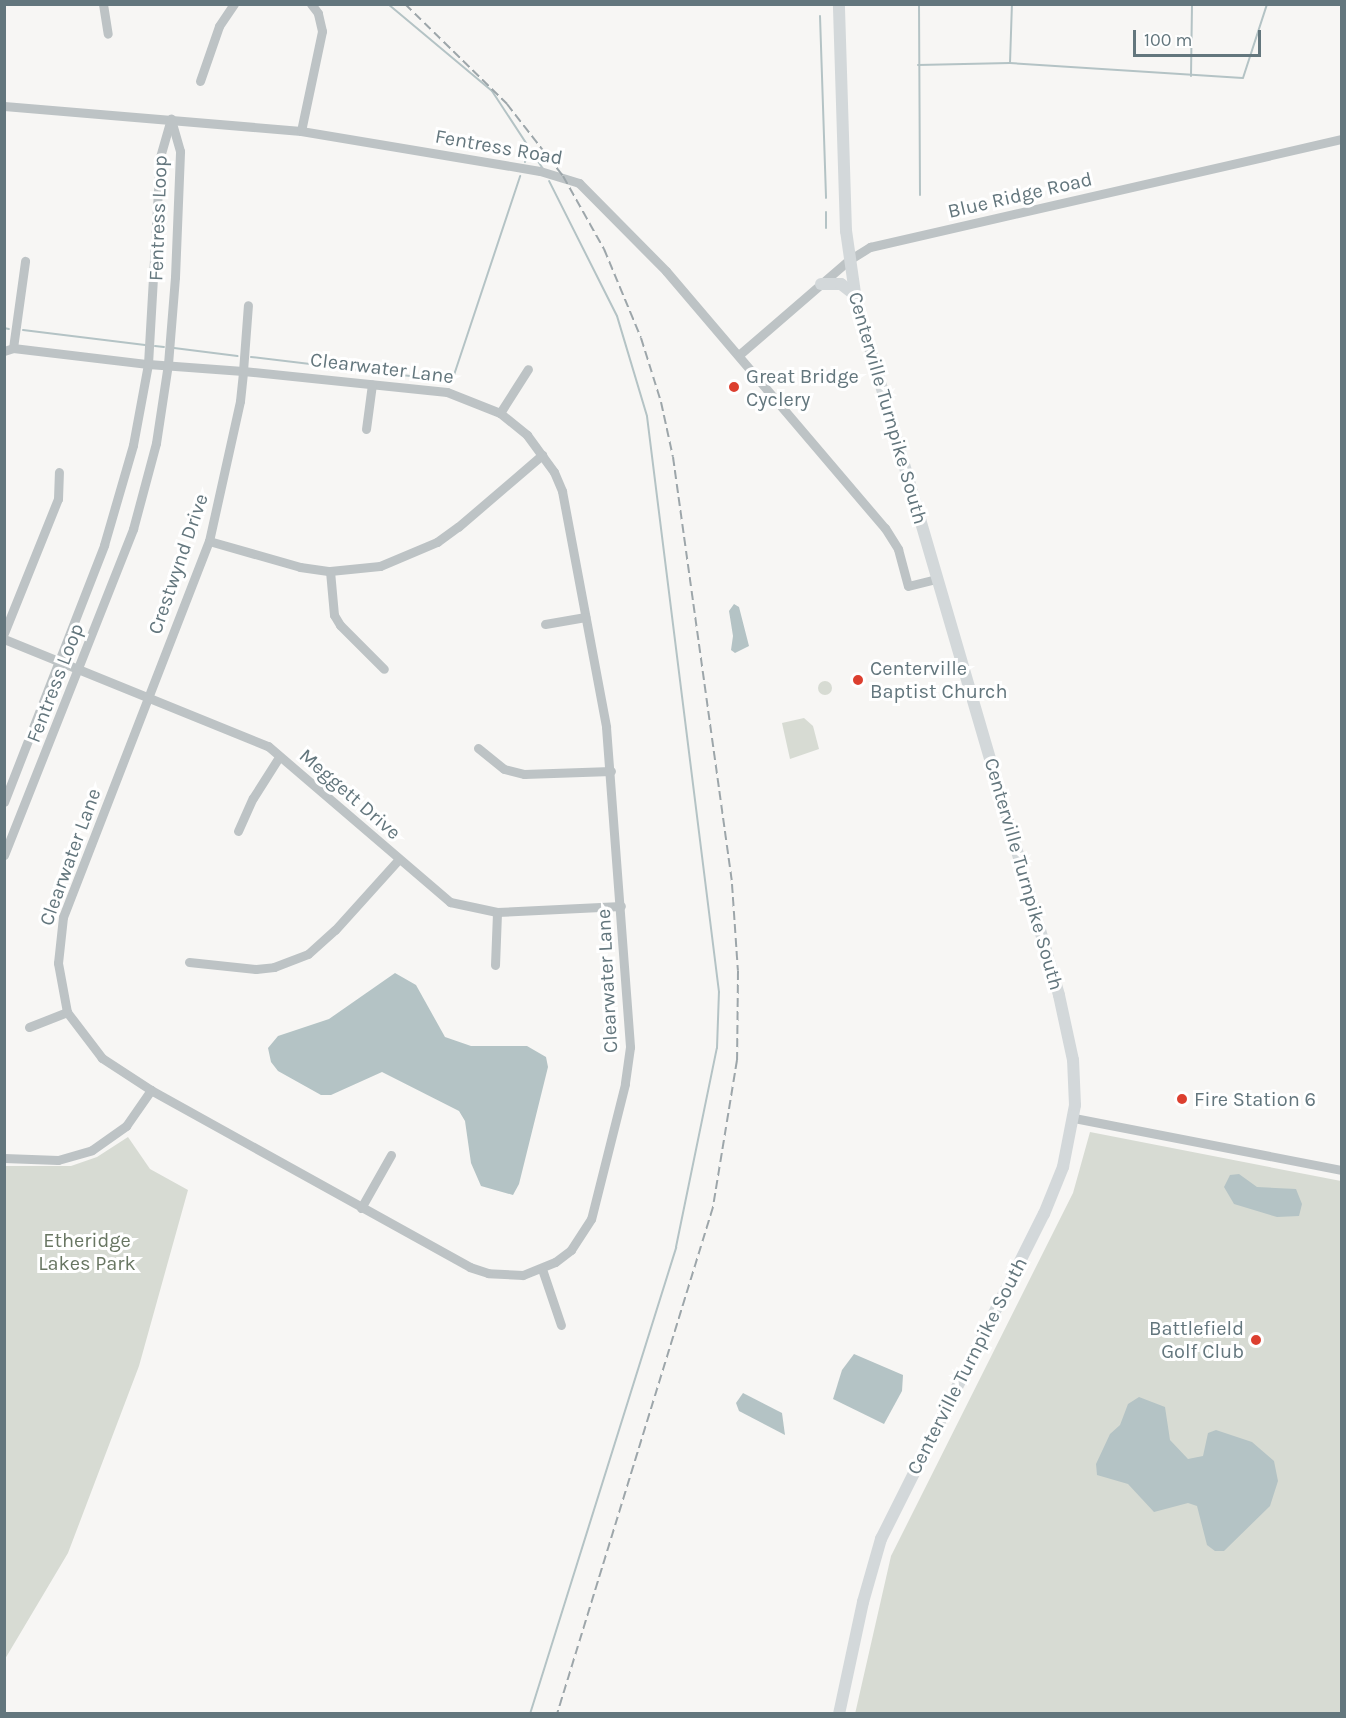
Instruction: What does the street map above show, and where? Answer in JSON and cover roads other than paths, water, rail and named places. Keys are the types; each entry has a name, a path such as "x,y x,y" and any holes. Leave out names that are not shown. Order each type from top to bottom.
{"main road":[{"name":"Centerville Turnpike South","path":"839,4 849,260 855,295 1062,1005 1073,1060 1074,1118 1064,1167 1044,1214 881,1539 865,1593 839,1713"},
{"path":"821,284 841,284 855,295"}],"street":[{"path":"103,4 108,34"},
{"path":"200,81 219,26 234,4"},
{"path":"301,131 322,31 318,13 311,4"},
{"name":"Fentress Road","path":"4,106 301,131 540,171 579,183 615,216 740,354 891,534 908,586 937,579"},
{"name":"Fentress Loop","path":"4,802 60,661 121,492 148,364 160,157 171,120"},
{"name":"Fentress Loop","path":"4,855 80,668 133,529 156,443 168,364 180,151 171,120"},
{"name":"Blue Ridge Road","path":"740,354 849,260 870,247 1341,139"},
{"path":"9,349 25,261"},
{"name":"Crestwynd Drive","path":"149,695 209,541 232,446 243,371 248,305"},
{"name":"Clearwater Lane","path":"9,349 447,392 500,413 527,435 542,454 562,491 611,771 630,1047 625,1084 591,1220 571,1250 542,1269 523,1275 488,1273 361,1208 151,1090 102,1058 67,1012 58,963 63,917 149,695"},
{"path":"500,413 528,369"},
{"path":"366,429 372,384"},
{"path":"209,541 300,567 330,571 380,566 437,542 542,454"},
{"path":"4,633 58,499 59,472"},
{"path":"330,571 334,615 340,625 384,669"},
{"path":"545,624 585,617"},
{"name":"Meggett Drive","path":"4,639 149,695 268,746 398,860 450,902 497,912 621,906"},
{"path":"478,748 504,769 524,774 611,771"},
{"path":"238,831 253,798 279,757"},
{"path":"189,962 256,969 308,954 335,930 398,860"},
{"path":"495,965 497,912"},
{"path":"29,1028 67,1012"},
{"path":"4,1158 58,1160 92,1150 126,1126 151,1090"},
{"path":"1074,1118 1341,1170"},
{"path":"361,1208 391,1155"},
{"path":"542,1269 561,1325"}],"waterway":[{"path":"388,4 492,91 543,169"},
{"path":"919,4 920,195"},
{"path":"1010,63 1012,4"},
{"path":"1191,76 1192,4"},
{"path":"918,65 1010,63 1243,78 1267,4"},
{"path":"820,16 826,198"},
{"path":"525,162 529,149"},
{"path":"251,357 452,381 520,176"},
{"path":"530,1714 676,1247 717,1048 719,992 647,416 617,316 549,181"},
{"path":"826,212 826,228"},
{"path":"4,328 9,329"},
{"path":"23,330 145,345"},
{"path":"155,346 164,347"},
{"path":"174,348 237,356"}],"railway":[{"path":"405,4 507,104 563,176 604,249 641,338 661,402 673,457 732,884 738,971 737,1060 713,1207 557,1714"}],"place":[{"name":"Great Bridge Cyclery","path":"734,387"},
{"name":"Centerville Baptist Church","path":"858,680"},
{"name":"Fire Station 6","path":"1182,1099"},
{"name":"Battlefield Golf Club","path":"1256,1340"}],"park label":[{"name":"Etheridge Lakes Park","path":"87,1252"}]}
